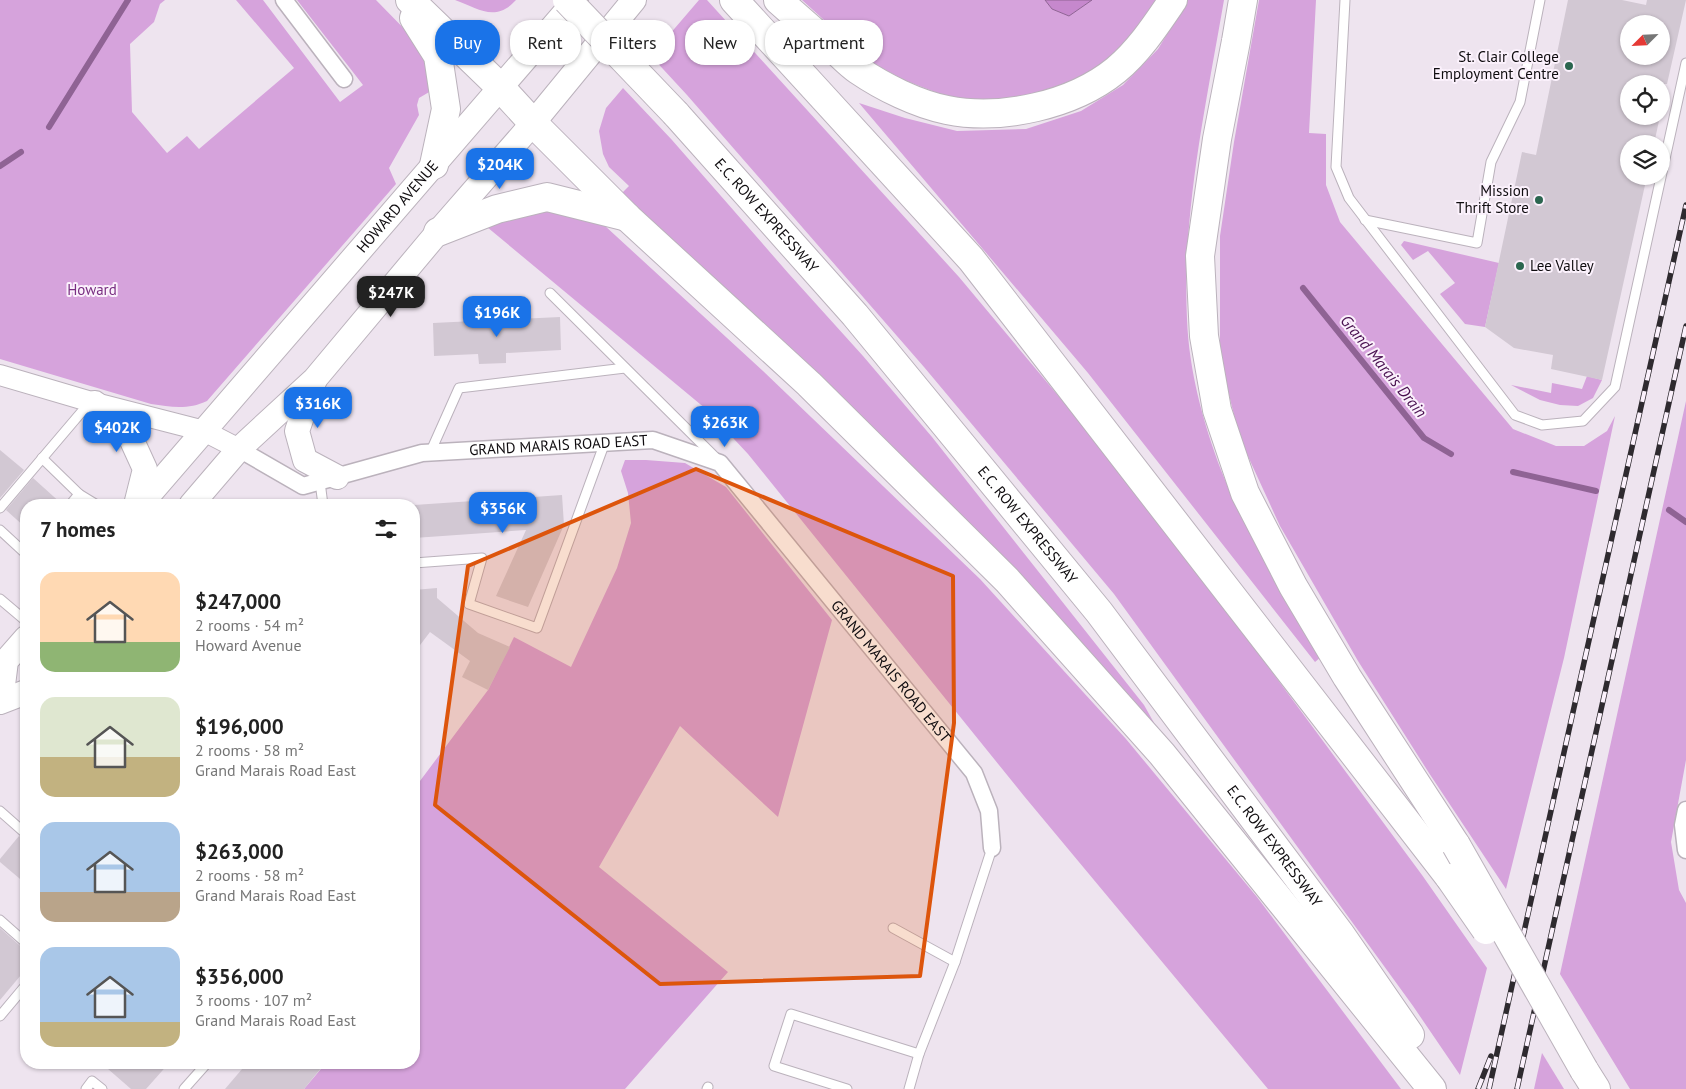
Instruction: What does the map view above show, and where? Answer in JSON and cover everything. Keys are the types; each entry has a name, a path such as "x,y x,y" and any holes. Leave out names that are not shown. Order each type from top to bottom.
{"highway":[{"path":"402,0 438,56 446,109 434,165"},
{"path":"410,0 500,87 533,123 627,217 809,384 1007,580 1162,754 1408,1046 1432,1089"},
{"name":"E.C. ROW EXPRESSWAY","path":"567,0 676,114 855,315 1099,612 1341,935 1408,1046 1442,1089"},
{"path":"778,0 857,69 910,98 947,110 984,113 1021,111 1052,103 1086,89 1115,71 1145,40 1172,0"},
{"path":"1243,0 1217,138 1200,256 1204,336 1217,410 1245,493 1293,586 1347,676 1456,845 1590,1079"},
{"path":"738,4 971,259 1450,878 1590,1079"},
{"path":"438,232 497,209 547,197 627,217"}],"main road":[{"name":"HOWARD AVENUE","path":"145,499 576,0"},
{"path":"196,499 239,449 315,379 438,232 533,123 634,0"},
{"path":"315,379 297,431 305,460 329,479"},
{"path":"93,403 129,434 145,468 137,499"},
{"path":"20,645 6,661 1,701 20,694"}],"street":[{"path":"284,0 344,79"},
{"name":"GRAND MARAIS ROAD EAST","path":"0,375 93,403 204,431 303,486 422,453 605,442 653,440 720,463 974,773 989,811 992,848"},
{"path":"1686,810 1683,825 1686,850"}],"lane":[{"path":"1345,0 1336,167 1349,198 1515,415 1542,425 1583,420 1615,387 1686,63"},
{"path":"1365,220 1476,243 1490,162 1520,102 1540,0"},
{"path":"550,294 720,463"},
{"path":"430,453 459,388 626,368"},
{"path":"0,508 42,458 93,403"},
{"path":"420,563 482,558 469,604 537,628 605,442"},
{"path":"42,458 79,494 87,499"},
{"path":"324,499 329,479"},
{"path":"75,499 79,494"},
{"path":"0,530 20,548"},
{"path":"0,599 20,616"},
{"path":"0,811 20,829"},
{"path":"909,1089 920,1054 955,962 992,848"},
{"path":"0,920 20,937"},
{"path":"893,928 955,962"},
{"path":"0,1016 20,992"},
{"path":"847,1089 774,1066 791,1014 920,1054"},
{"path":"184,1089 202,1069"},
{"path":"86,1089 92,1081 102,1089"}],"highlighted area":[{"path":"696,469 953,576 954,723 920,976 660,984 435,805 468,566"}],"green space":[{"name":"Howard","path":"0,0 165,0 160,4 154,22 130,44 132,112 167,153 187,136 199,149 294,68 236,0 263,0 340,102 363,85 297,0 376,0 419,44 436,88 419,98 417,105 419,115 389,168 396,184 207,401 186,407 151,404 0,359"},
{"path":"455,0 516,0 501,11 486,12"},
{"path":"699,0 707,0 725,20 685,20 685,65 755,65 755,53 959,277 1142,496 1422,875 1487,968 1460,1075 1413,1006 1114,594 924,367 659,65 675,65 675,28"},
{"path":"802,0 1045,0 1052,9 1069,16 1092,0 1156,0 1130,38 1101,65 1060,88 1013,101 953,99 904,80 876,65 883,65 883,20 824,20"},
{"path":"1188,0 1224,0 1203,119 1188,239 1187,319 1194,377 1208,433 1223,475 1259,549 1321,657 1315,662 1088,373 859,103 905,118 957,131 1026,129 1081,111 1123,85 1158,49"},
{"path":"1259,0 1316,0 1309,133 1326,134 1326,185 1340,222 1513,429 1556,446 1584,446 1607,431 1615,416 1564,658 1506,889 1358,661 1280,526 1240,439 1220,359 1220,236 1234,142"},
{"path":"623,88 672,140 932,437 1144,705 1162,737 621,194 629,186 609,167 603,154 599,131 606,108"},
{"path":"560,210 604,225 763,371 980,579 1126,739 1257,897 1401,1089 1268,1089 1024,796 748,454 706,409 487,227 526,212"},
{"path":"1404,241 1499,263 1485,327 1465,324 1440,294 1455,283 1428,251 1413,260 1401,245"},
{"path":"1587,376 1602,380 1593,398 1578,406 1560,405 1540,400 1511,385 1551,393 1552,383 1582,389"},
{"path":"1686,401 1686,760 1671,842 1679,890 1686,903 1686,1089 1630,1089 1560,974"},
{"path":"625,460 685,463 726,487 832,620 778,817 680,726 599,867 728,972 625,1089 304,1089 321,1069 420,1069 420,781 488,690 514,637 571,667 617,568 631,523 628,493 621,471"},
{"path":"1542,1053 1564,1089 1534,1089"}],"shaded area":[{"path":"1045,0 1092,0 1069,16 1052,9"}],"building":[{"path":"1568,0 1622,0 1646,5 1647,0 1686,0 1669,75 1620,75 1620,125 1658,125 1656,135 1620,135 1620,185 1645,185 1602,380 1551,369 1553,355 1514,348 1485,327 1522,152 1536,155"},
{"path":"560,317 561,350 506,353 506,363 479,364 478,354 434,356 433,323"},
{"path":"0,450 24,470 0,498"},
{"path":"33,478 56,499 20,499 20,523 6,510"},
{"path":"562,495 564,525 528,607 496,596 526,530 420,538 420,505"},
{"path":"437,588 437,598 478,633 510,647 488,690 462,677 470,661 430,632 420,645 420,589"},
{"path":"20,837 20,879 0,862 0,859"},
{"path":"0,928 20,946 20,976 0,1000"},
{"path":"108,1069 164,1069 146,1089 131,1089"},
{"path":"242,1069 320,1069 304,1089 225,1089"}],"waterway":[{"path":"49,127 128,0"},
{"path":"0,166 21,152"},
{"name":"Grand Marais Drain","path":"1303,288 1424,438 1451,454"},
{"path":"1513,472 1596,491"},
{"path":"1669,510 1686,522"}],"railway":[{"path":"1489,1089 1686,205"},
{"path":"1517,1089 1686,326"},
{"path":"1478,1089 1491,1056"}],"place":[{"name":"St. Clair College Employment Centre","path":"1569,66"},
{"name":"Mission Thrift Store","path":"1539,200"},
{"name":"Lee Valley","path":"1520,266"}]}
